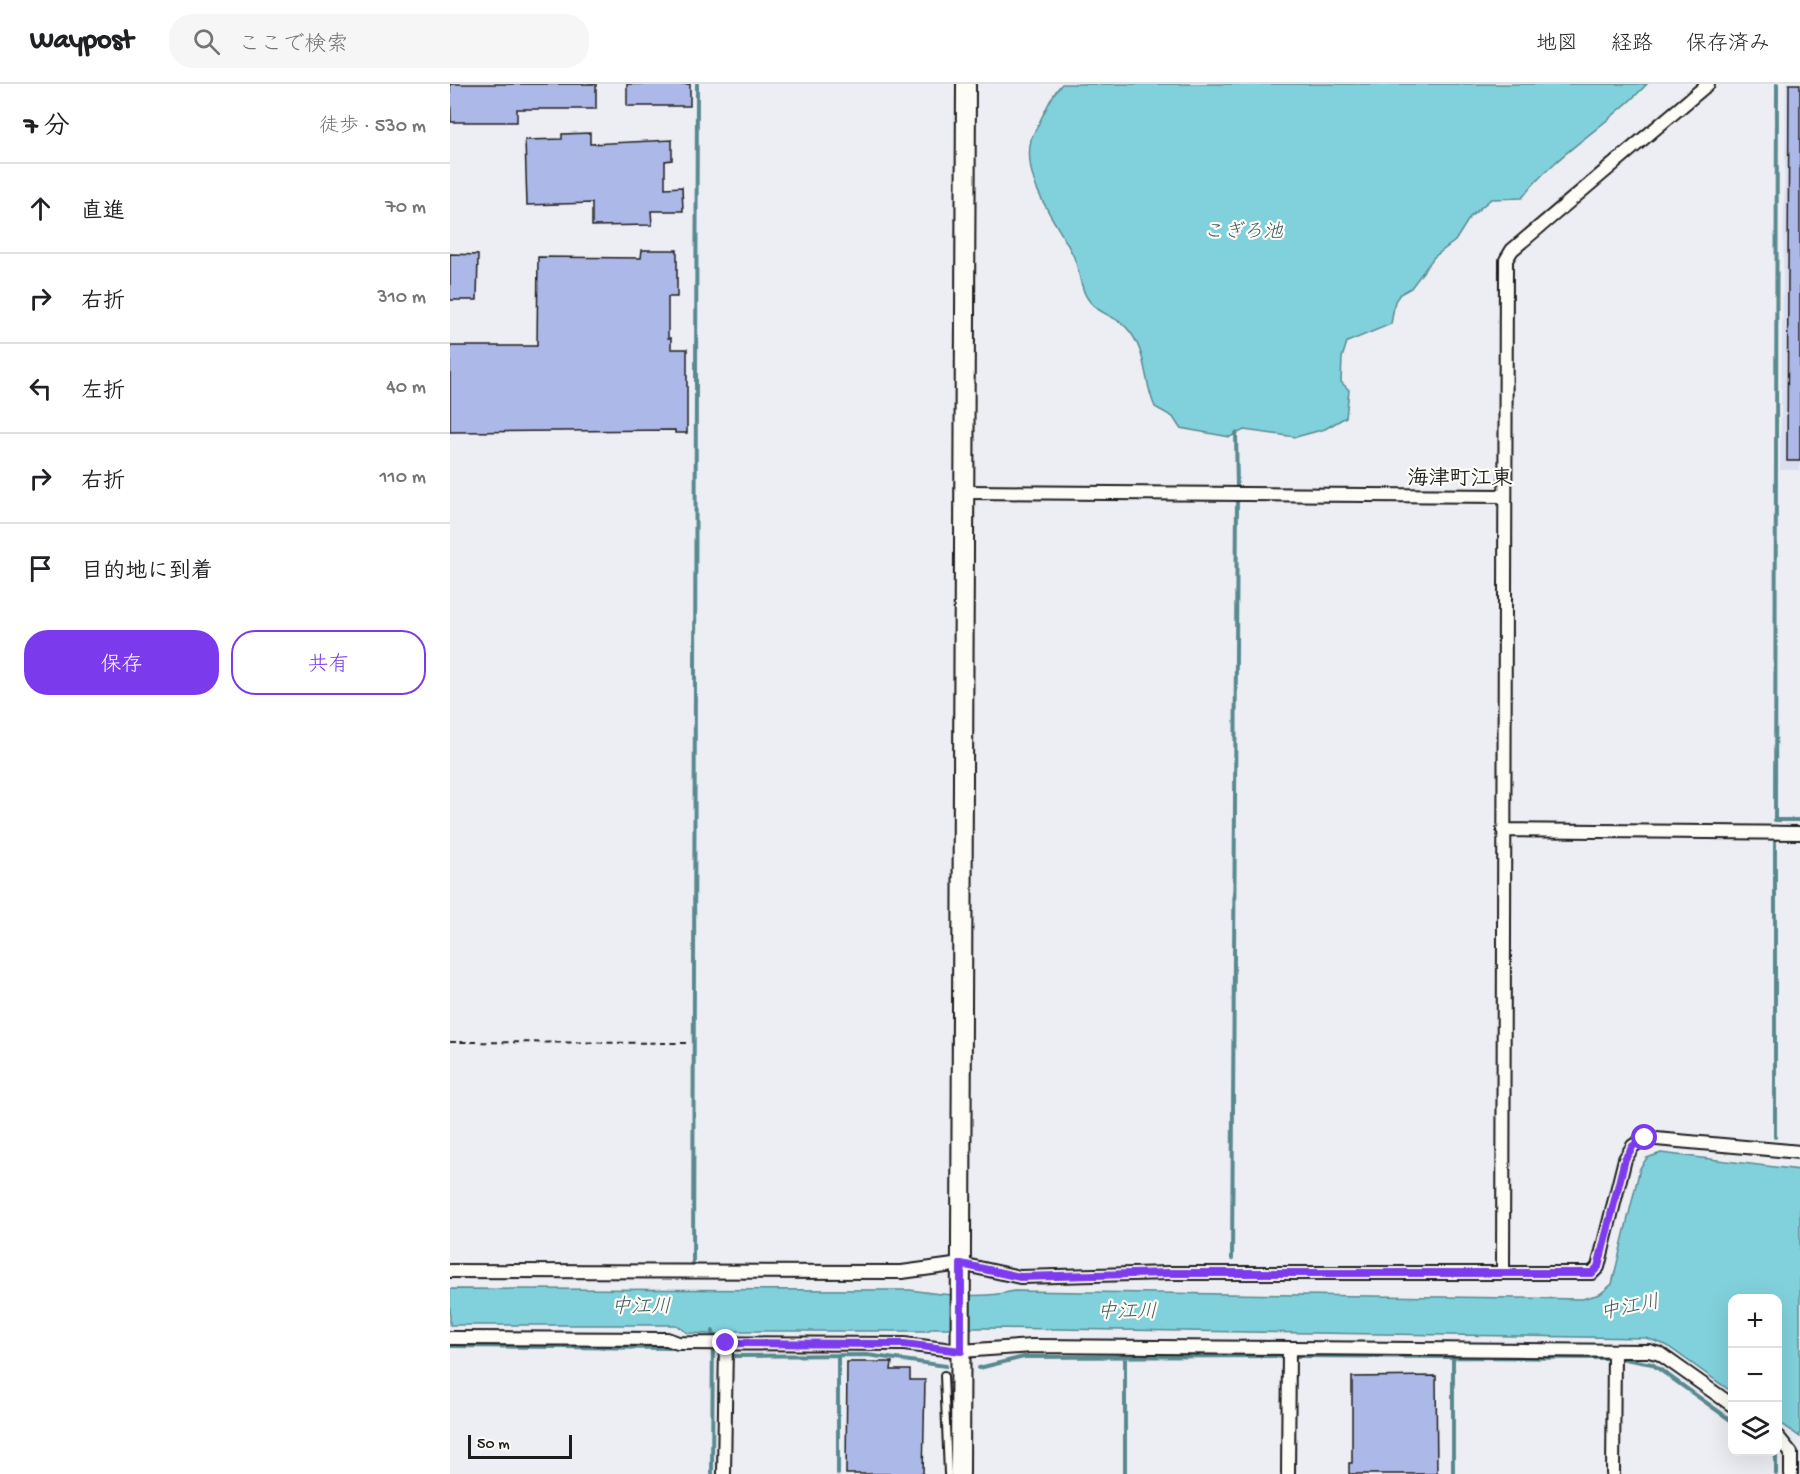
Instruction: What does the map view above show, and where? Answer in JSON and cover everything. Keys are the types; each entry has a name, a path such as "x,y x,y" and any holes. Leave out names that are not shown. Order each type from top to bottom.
{"street":[{"path":"960,1474 966,84"},
{"path":"1503,1272 1506,260 1512,250 1708,84"},
{"path":"966,492 1504,496"},
{"path":"1503,830 1800,833"},
{"path":"450,1271 961,1271 1020,1277 1169,1273 1592,1273 1598,1267 1625,1159 1633,1146 1645,1138 1800,1152"},
{"path":"450,1338 667,1339 678,1343 1649,1351 1660,1354 1728,1402"},
{"path":"724,1343 724,1474"},
{"path":"1288,1474 1289,1349"},
{"path":"1613,1474 1614,1351"},
{"path":"1782,1442 1791,1453 1791,1474"}],"lane":[{"path":"944,1375 948,1474"}],"path":[{"path":"450,1042 686,1043"}],"shaded area":[{"path":"1786,84 1800,84 1800,470 1780,470"}],"water":[{"name":"こぎろ池","path":"1062,84 1647,84 1616,113 1551,166 1522,198 1491,199 1470,217 1455,241 1434,257 1411,288 1400,294 1395,301 1391,324 1347,342 1342,358 1341,382 1349,390 1346,417 1325,429 1296,437 1244,430 1230,437 1180,428 1173,417 1155,407 1140,350 1131,333 1120,322 1096,308 1086,296 1074,258 1041,199 1031,170 1029,155 1031,139 1052,97"},
{"name":"中江川","path":"1661,1153 1800,1170 1800,1437 1782,1424 1782,1294 1728,1294 1728,1389 1666,1345 1646,1338 986,1328 934,1328 926,1331 736,1331 732,1335 688,1333 676,1325 450,1325 450,1289 910,1290 962,1295 988,1295 1014,1291 1582,1299 1600,1294 1612,1284 1640,1168 1647,1158"}],"building":[{"path":"450,84 596,84 596,109 517,109 517,122 451,122"},
{"path":"627,84 690,84 690,106 627,106"},
{"path":"1789,84 1800,84 1800,461 1787,461"},
{"path":"590,133 590,144 672,140 672,160 665,161 665,188 682,187 683,211 651,211 652,225 592,226 592,203 527,205 525,140 562,139 562,134"},
{"path":"642,250 677,250 677,297 668,297 668,338 671,338 671,349 687,349 687,433 675,433 675,430 450,432 450,346 537,346 538,257 641,258"},
{"path":"450,254 478,255 477,300 450,300"},
{"path":"847,1362 892,1362 891,1370 910,1370 910,1380 925,1380 923,1474 846,1474"},
{"path":"1436,1376 1437,1474 1349,1474 1349,1463 1352,1463 1352,1377"}],"waterway":[{"path":"693,1268 697,84"},
{"path":"1777,84 1775,820 1800,820"},
{"path":"1236,433 1237,488"},
{"path":"1232,1259 1237,499"},
{"path":"1775,838 1775,1137"},
{"path":"712,1474 713,1331"},
{"path":"450,1346 677,1348"},
{"path":"733,1356 867,1355 946,1366"},
{"path":"838,1356 838,1474"},
{"path":"979,1368 1024,1357 1282,1356"},
{"path":"1296,1356 1609,1358"},
{"path":"1125,1358 1125,1474"},
{"path":"1619,1358 1652,1364 1728,1418"},
{"path":"1453,1359 1453,1474"},
{"path":"1775,1456 1776,1474"}],"district":[{"name":"海津町江東","path":"1460,480"}],"route":[{"path":"726,1343 904,1344 961,1351 961,1264 1020,1277 1169,1273 1592,1273 1598,1267 1625,1159 1633,1146 1645,1138"}]}
